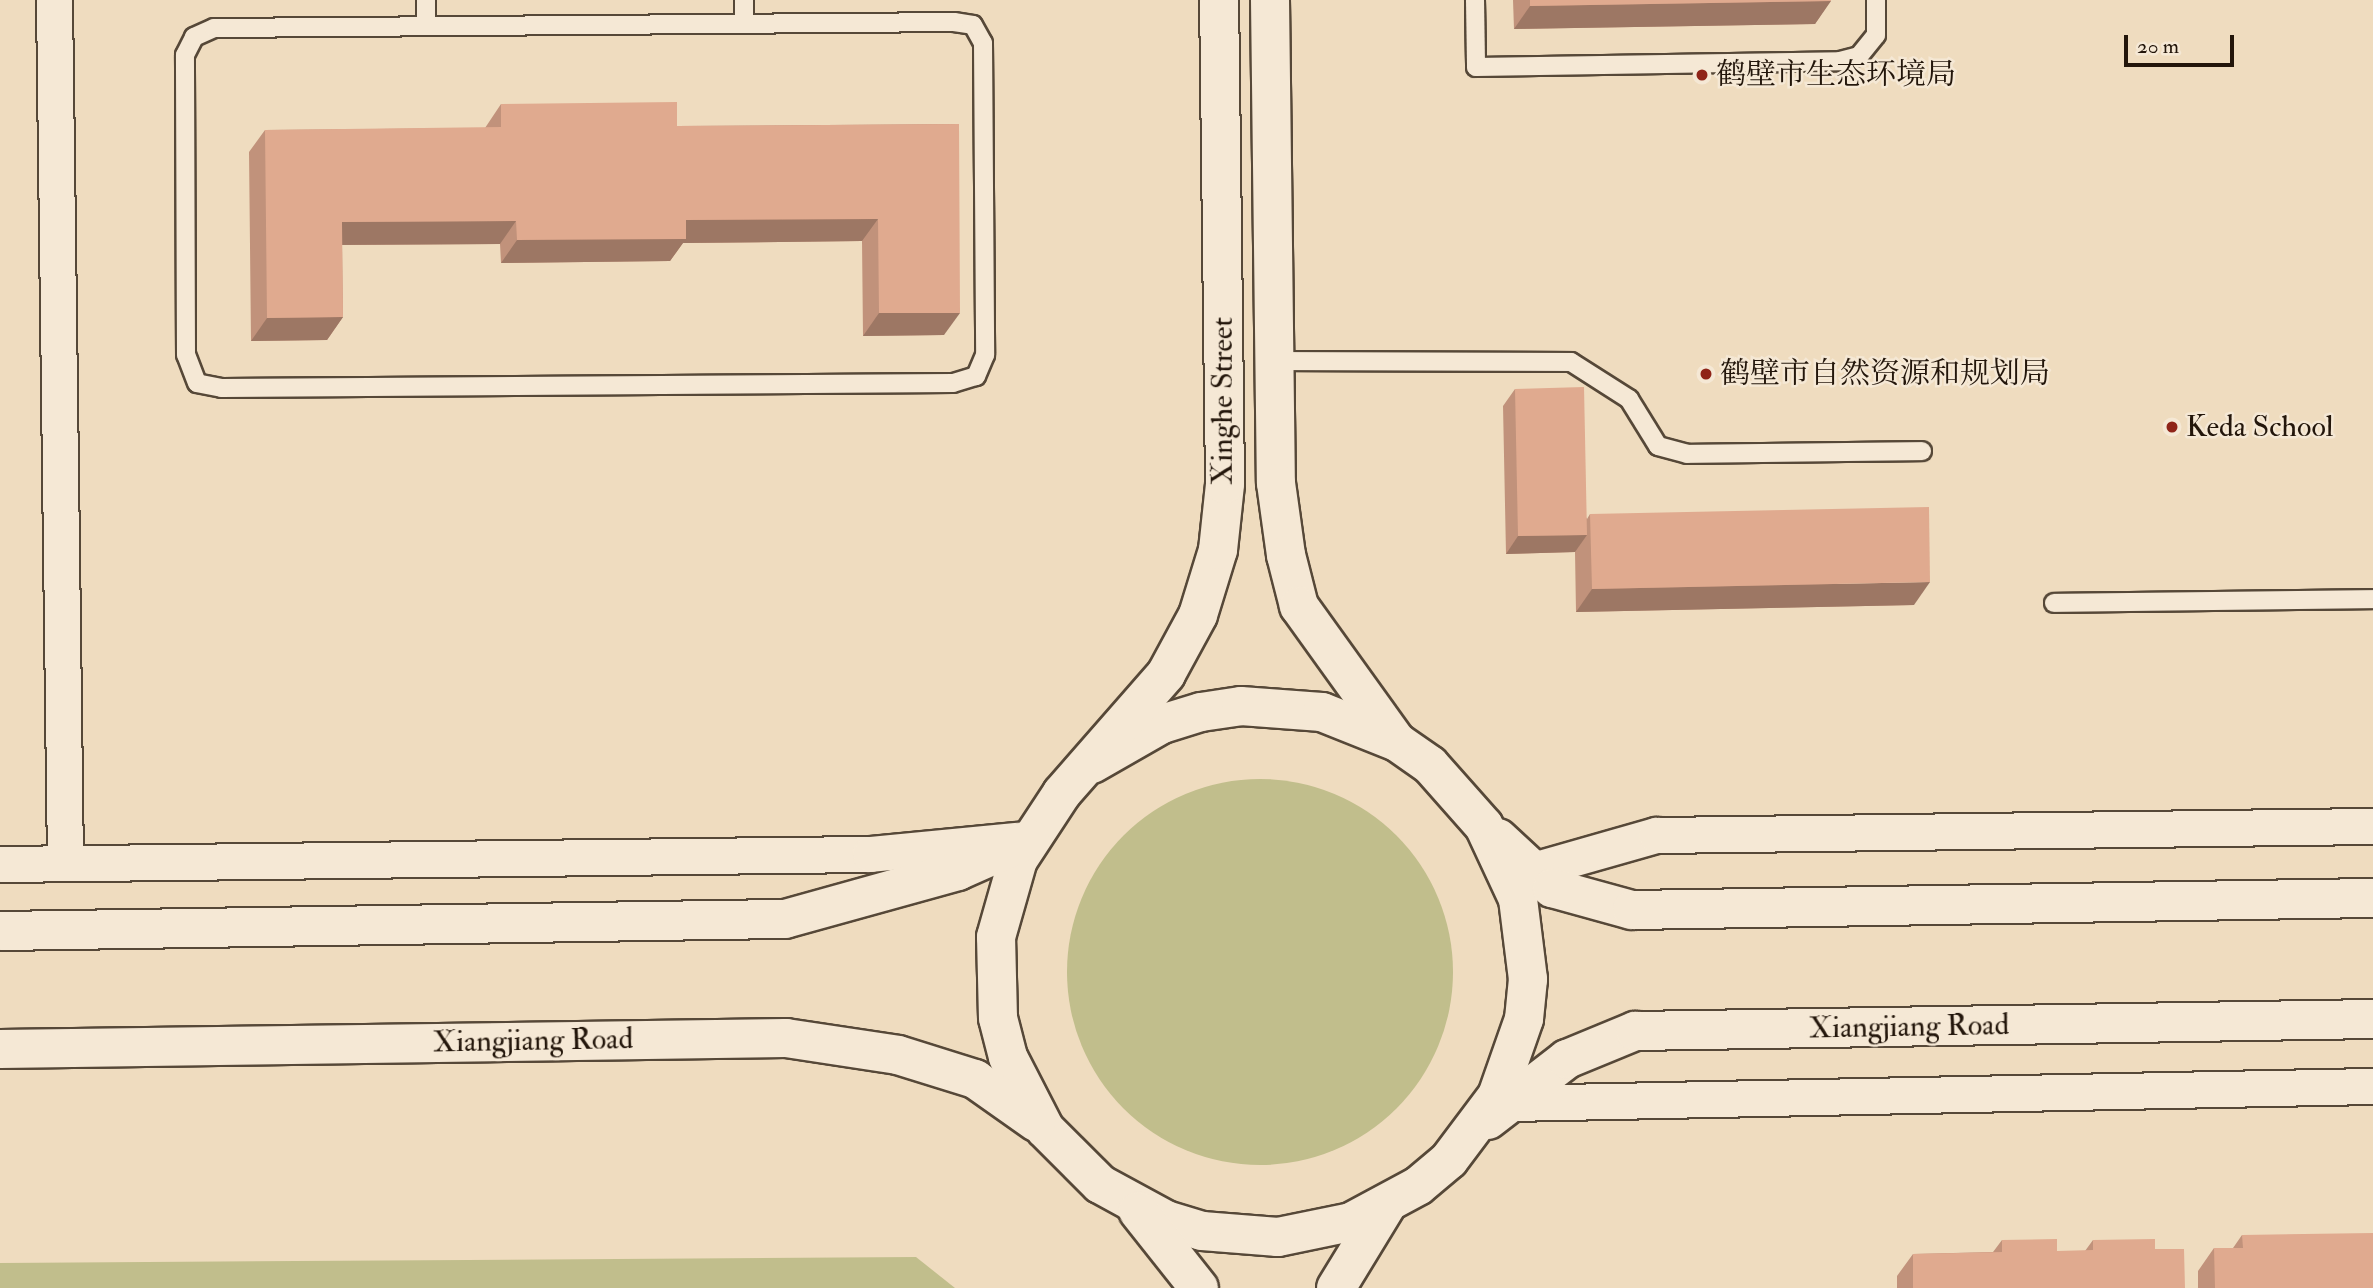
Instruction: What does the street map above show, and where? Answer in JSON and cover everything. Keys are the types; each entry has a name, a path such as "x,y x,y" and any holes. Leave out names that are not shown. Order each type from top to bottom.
{"main road":[{"name":"Xinghe Street","path":"1030,839 1166,674 1198,615 1218,550 1225,484 1219,0"},
{"name":"Xinghe Street","path":"1270,0 1276,483 1300,606 1397,742"},
{"path":"1092,765 1162,724 1241,706 1322,712 1397,742 1430,765 1484,825 1552,888 1632,910 2373,898"},
{"path":"1132,1204 1202,1231 1278,1237 1351,1222 1386,1206 1449,1160 1475,1130 1513,1058 1528,979 1518,899 1484,825"},
{"path":"0,931 785,919 958,871 1030,839"},
{"path":"1030,839 1004,898 993,978 1008,1057 1045,1129 1072,1159 1132,1204 1199,1288"},
{"name":"Xiangjiang Road","path":"1475,1130 1567,1059 1634,1031 2373,1020"},
{"name":"Xiangjiang Road","path":"0,1049 786,1038 898,1055 975,1079 1045,1129"},
{"path":"1336,1288 1386,1206"}],"street":[{"path":"54,0 65,863"},
{"path":"1533,870 1656,835 2373,826"},
{"path":"0,864 870,854 1030,839"},
{"path":"1510,1103 2373,1086"}],"lane":[{"path":"426,0 426,26"},
{"path":"744,0 744,24"},
{"path":"1475,0 1476,67 1840,61 1859,57 1876,35 1876,0"},
{"path":"426,26 973,26 983,57 985,355 976,376 939,383 222,388 197,383 186,355 185,55 194,37 214,28 426,26"},
{"path":"1275,361 1571,362 1629,399 1658,446 1687,454 1922,451"},
{"path":"2054,603 2373,599"}],"shaded area":[{"path":"1260,779 1298,783 1334,794 1367,812 1396,836 1420,865 1438,898 1449,934 1453,972 1449,1010 1438,1046 1420,1079 1396,1108 1367,1132 1334,1150 1298,1161 1260,1165 1222,1161 1186,1150 1153,1132 1124,1108 1100,1079 1082,1046 1071,1010 1067,972 1071,934 1082,898 1100,865 1124,836 1153,812 1186,794 1222,783"},
{"path":"916,1257 955,1288 0,1288 0,1263"}],"building":[{"path":"1530,0 1831,0 1831,1 1530,6"},
{"path":"677,102 677,126 959,124 960,313 879,313 878,219 686,220 686,239 517,240 516,221 342,222 343,317 267,318 265,130 501,127 501,104"},
{"path":"1584,387 1587,535 1518,536 1515,389"},
{"path":"1929,507 1930,582 1592,589 1590,514"},
{"path":"2373,1233 2373,1288 2215,1288 2214,1248 2243,1248 2242,1235"},
{"path":"2057,1239 2057,1251 2093,1250 2093,1240 2155,1239 2155,1249 2184,1249 2185,1288 1913,1288 1913,1254 2002,1252 2002,1240"}],"place":[{"name":"鹤壁市生态环境局","path":"1702,75"},
{"name":"鹤壁市自然资源和规划局","path":"1706,374"},
{"name":"Keda School","path":"2172,427"}]}
